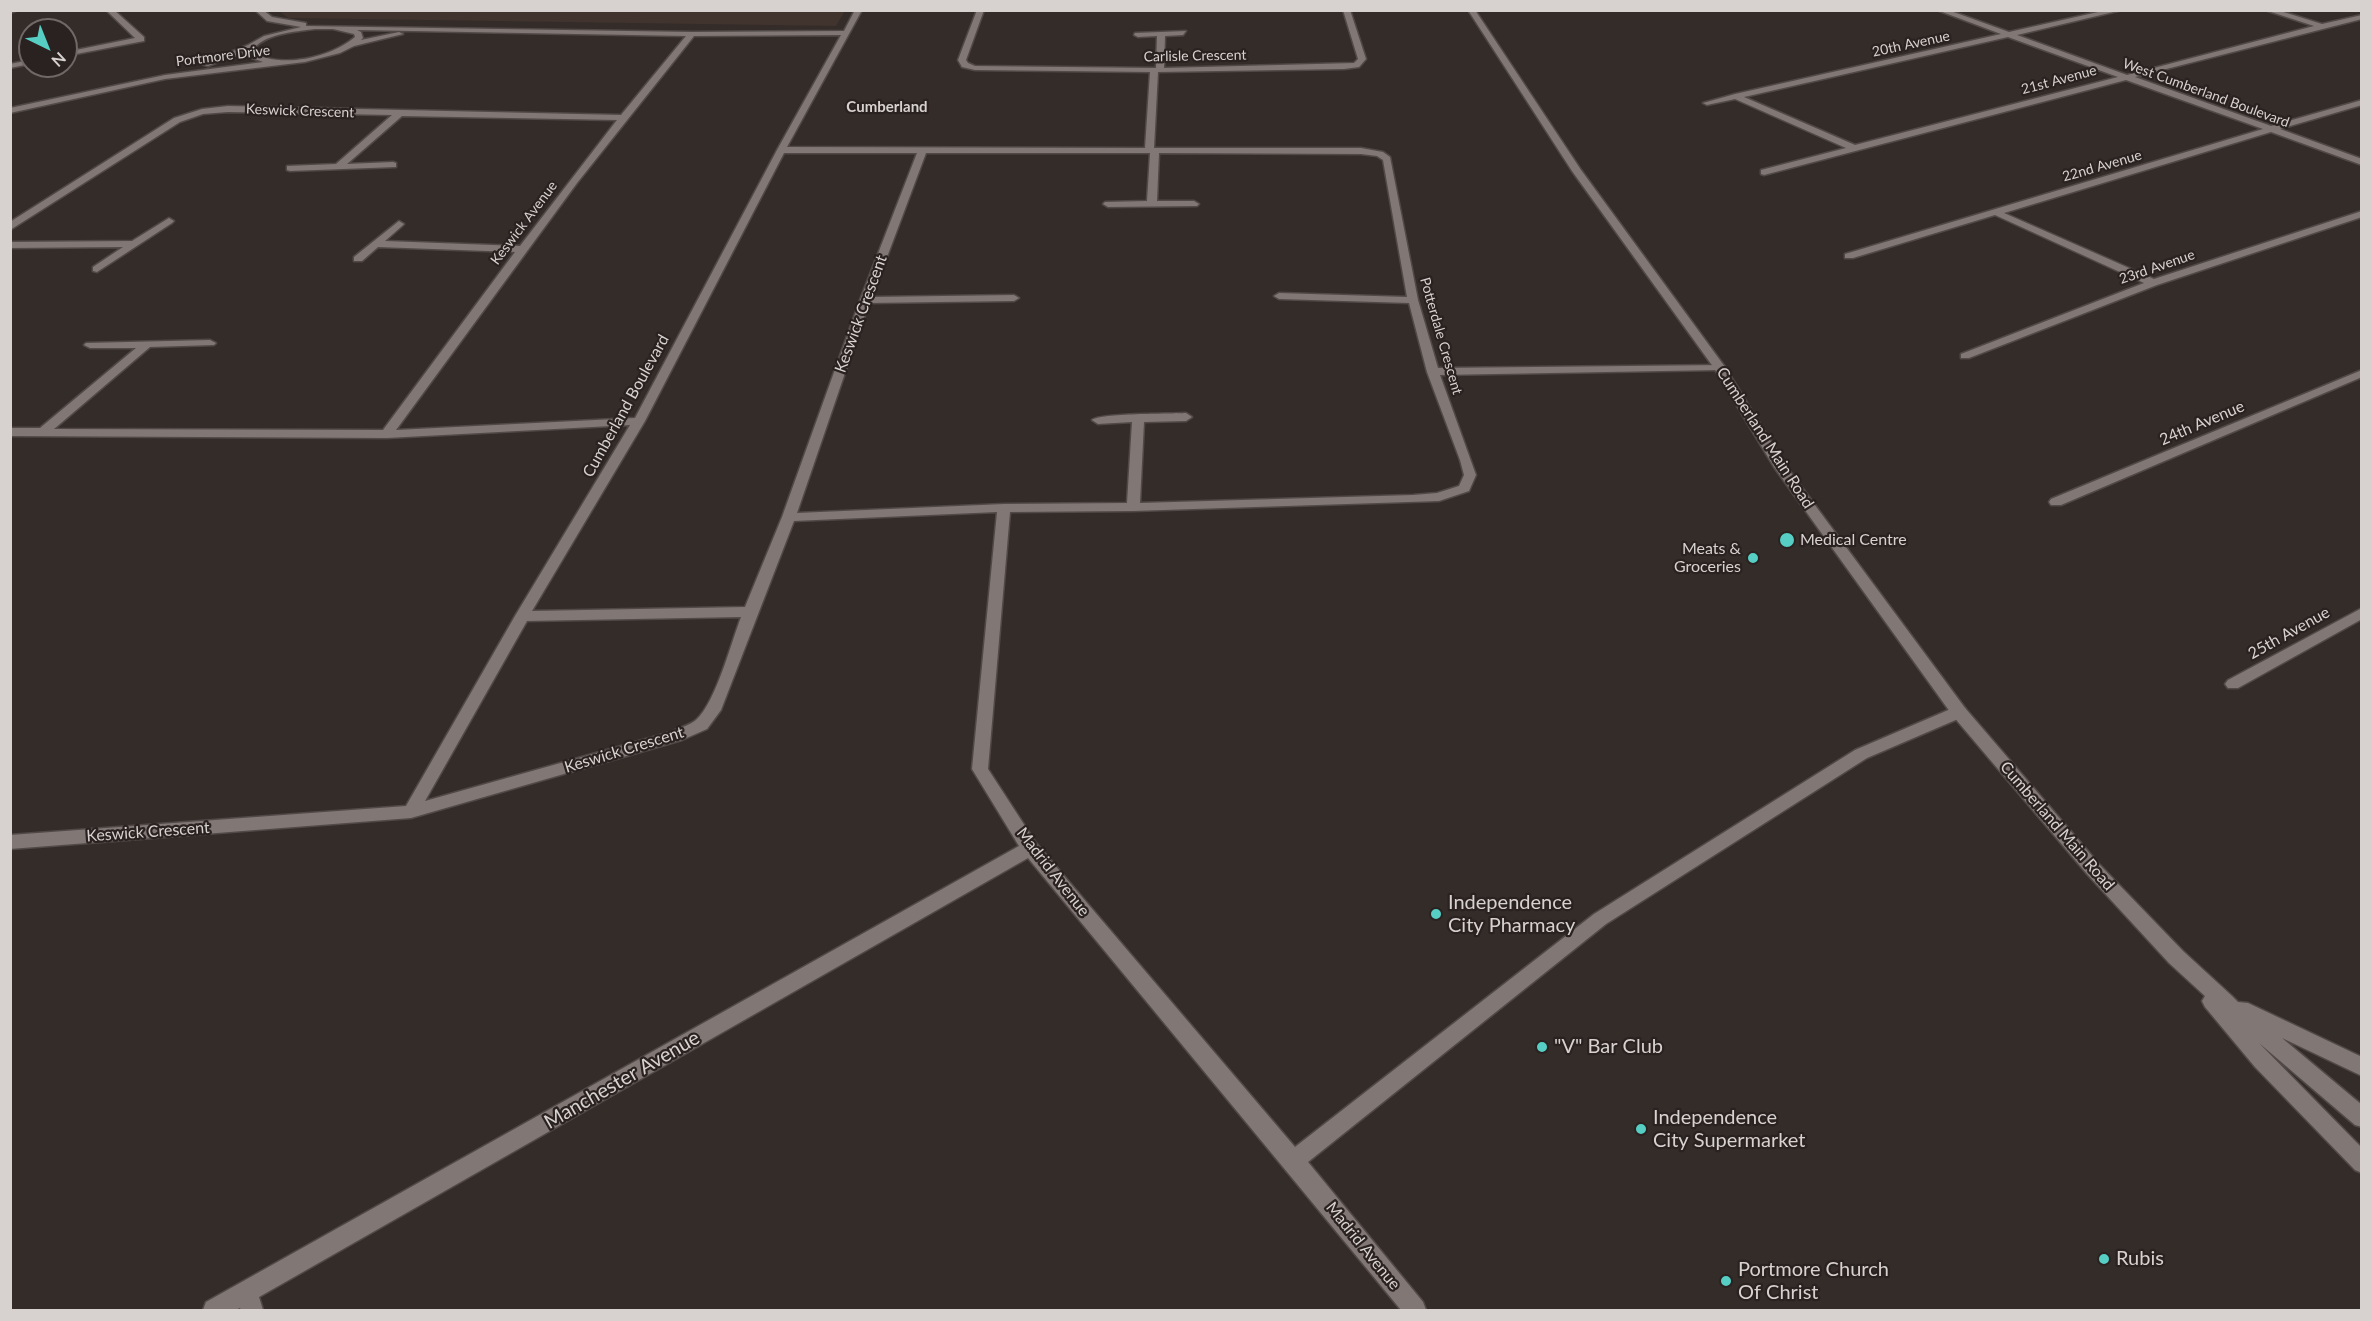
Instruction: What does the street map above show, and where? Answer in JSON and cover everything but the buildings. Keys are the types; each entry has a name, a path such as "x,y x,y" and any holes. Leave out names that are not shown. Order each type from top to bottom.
{"street":[{"path":"10,11 15,10"},
{"path":"78,52 141,39 109,10"},
{"path":"258,10 270,19 315,27"},
{"name":"Cumberland Boulevard","path":"411,812 522,616 639,421 781,150 859,10"},
{"name":"Carlisle Crescent","path":"981,10 962,60 965,65 975,68 1157,70 1344,68 1356,65 1362,59 1346,10"},
{"name":"Cumberland Main Road","path":"1471,10 1577,171 1719,367 1780,467 1959,712 2093,869 2176,957 2224,1002 2361,1118"},
{"name":"West Cumberland Boulevard","path":"1940,10 2361,162"},
{"name":"20th Avenue","path":"1707,103 2014,36 2119,10"},
{"path":"2268,10 2322,26"},
{"name":"21st Avenue","path":"1764,172 2122,77 2361,17"},
{"path":"259,40 270,28 270,19"},
{"path":"259,40 284,32 315,27 692,34 846,33"},
{"path":"333,27 357,32 359,38 354,44"},
{"path":"249,47 247,53 252,58 284,62 324,56 354,44 425,28"},
{"path":"1138,35 1183,33"},
{"name":"Keswick Avenue","path":"387,434 520,249 622,118 692,34"},
{"path":"1152,204 1152,151 1161,34"},
{"name":"Portmore Drive","path":"165,77 221,59 259,40"},
{"name":"Portmore Drive","path":"10,111 165,77 284,62"},
{"path":"1735,96 1856,149"},
{"name":"22nd Avenue","path":"1850,256 2361,102"},
{"name":"Keswick Crescent","path":"10,227 177,120 202,112 228,109 622,118"},
{"path":"339,166 399,114"},
{"name":"Potterdale Crescent","path":"781,150 1361,151 1380,154 1387,159 1413,300 1433,372 1470,475 1464,488 1439,497 1413,499 1133,507 1004,508"},
{"name":"Keswick Crescent","path":"10,842 411,812 676,736 700,725 713,710 722,693 750,612 789,517 865,300 922,151"},
{"path":"290,168 393,165"},
{"path":"1108,204 1194,204"},
{"path":"1995,212 2153,283"},
{"name":"23rd Avenue","path":"1965,356 2153,283 2361,214"},
{"path":"97,269 169,220"},
{"path":"358,259 399,224"},
{"path":"10,245 134,244"},
{"path":"376,244 520,249"},
{"path":"1280,296 1413,300"},
{"path":"865,300 1014,298"},
{"path":"90,345 210,343"},
{"path":"43,432 147,344"},
{"path":"1433,372 1719,367"},
{"name":"24th Avenue","path":"2056,502 2360,375"},
{"path":"1098,420 1186,417"},
{"path":"1133,507 1138,418"},
{"path":"10,432 387,434 639,421"},
{"path":"789,517 1004,508"},
{"name":"Madrid Avenue","path":"1004,508 980,769 1030,848 1293,1161 1415,1311"},
{"path":"522,616 750,612"},
{"name":"25th Avenue","path":"2233,684 2361,613"},
{"path":"1293,1161 1600,919 1861,754 1959,712"},
{"name":"Manchester Avenue","path":"214,1311 250,1302 1030,848"},
{"name":"Cumberland Main Road","path":"2176,957 2262,1061 2361,1162"},
{"path":"2224,1002 2361,1067"}],"shaded area":[{"path":"279,11 845,11 836,26 288,18"}],"place":[{"name":"Medical Centre","path":"1787,540"},
{"name":"Meats & Groceries","path":"1753,558"},
{"name":"Independence City Pharmacy","path":"1436,914"},
{"name":"\"V\" Bar Club","path":"1542,1047"},
{"name":"Independence City Supermarket","path":"1641,1129"},
{"name":"Rubis","path":"2104,1259"},
{"name":"Portmore Church Of Christ","path":"1726,1281"}],"district":[{"name":"Cumberland","path":"887,107"}]}
